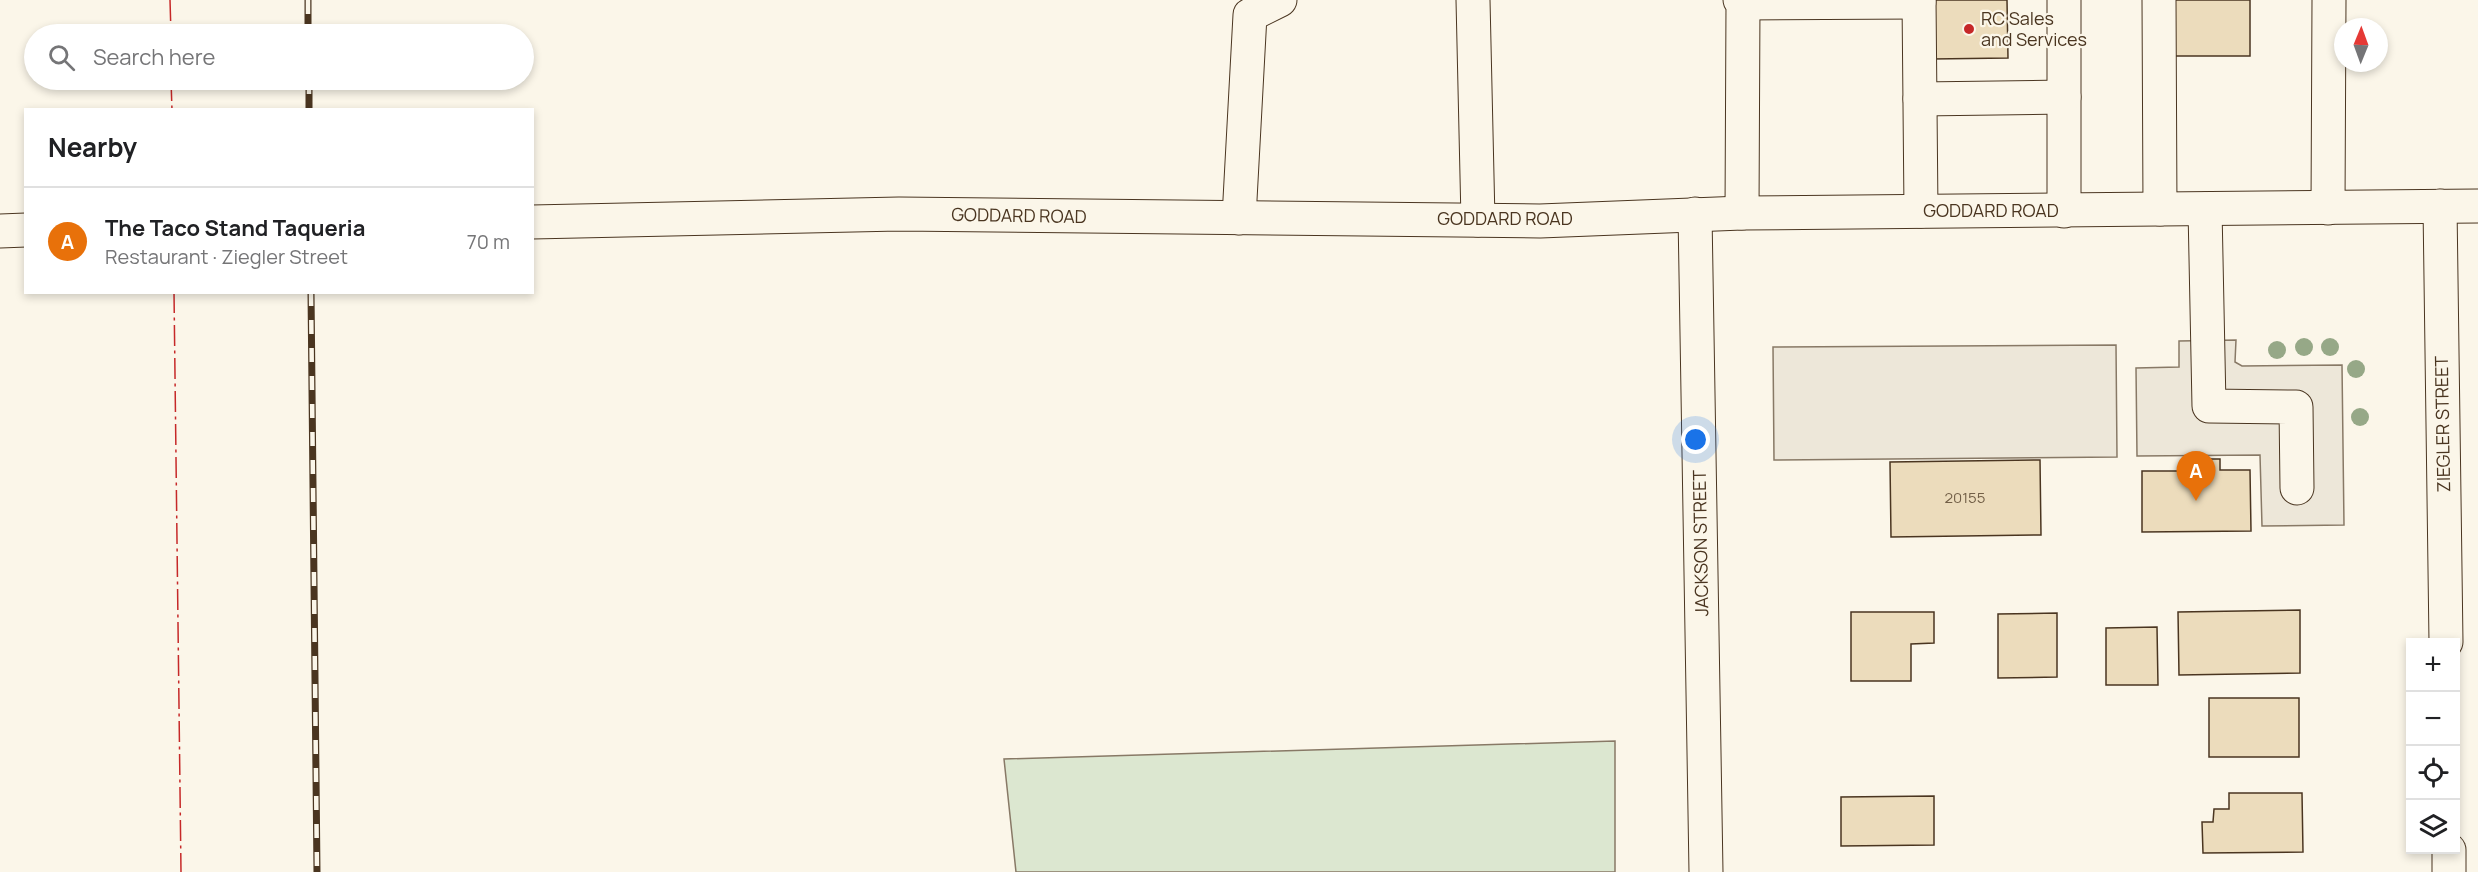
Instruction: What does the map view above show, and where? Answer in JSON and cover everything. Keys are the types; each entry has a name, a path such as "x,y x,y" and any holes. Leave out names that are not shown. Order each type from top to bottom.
{"main road":[{"path":"1239,218 1250,15 1280,0"},
{"path":"1473,0 1478,220"},
{"path":"2064,0 2064,211"},
{"path":"2159,0 2160,209"},
{"path":"2328,208 2329,0"},
{"path":"1742,213 1742,2 1919,1 1921,211"},
{"path":"1920,99 2064,97"},
{"name":"ZIEGLER STREET","path":"2440,206 2446,638"},
{"name":"GODDARD ROAD","path":"534,222 899,214 1540,221 1742,213 2478,206"},
{"path":"2205,209 2209,406 2296,407 2297,488"},
{"name":"JACKSON STREET","path":"1695,214 1706,872"},
{"path":"0,231 24,230"},
{"path":"2449,854 2449,872"}],"green space":[{"path":"1615,741 1615,872 1016,872 1004,759"}],"shaded area":[{"path":"2236,340 2235,362 2242,366 2342,365 2344,525 2262,526 2260,455 2137,456 2136,368 2179,367 2179,341"},
{"path":"2116,345 2117,457 1774,460 1773,347"}],"building":[{"name":"RC Sales and Services","path":"1931,0 2007,0 2008,58 1932,59"},
{"path":"2173,0 2250,0 2250,56 2174,56"},
{"path":"2188,459 2220,459 2220,470 2250,470 2251,531 2142,532 2142,471 2187,471"},
{"path":"2040,460 2041,535 1891,537 1890,462"},
{"path":"2300,610 2300,673 2179,675 2178,612"},
{"path":"1851,612 1934,612 1934,643 1911,644 1911,681 1851,681"},
{"path":"2057,613 2057,677 1998,678 1998,614"},
{"path":"2157,627 2158,685 2106,685 2106,628"},
{"path":"2209,698 2299,698 2299,757 2209,757"},
{"path":"2229,793 2302,793 2303,852 2203,853 2202,822 2213,822 2214,809 2229,809"},
{"path":"1934,796 1934,845 1841,846 1841,797"}],"railway":[{"path":"308,0 308,24"},
{"path":"309,90 309,108"},
{"path":"311,294 317,872"}],"power":[{"path":"170,0 171,24"},
{"path":"171,90 172,108"},
{"path":"174,294 181,872"}],"place":[{"name":"RC Sales and Services","path":"1969,29"},
{"name":"The Taco Stand Taqueria","path":"2196,501"}]}
